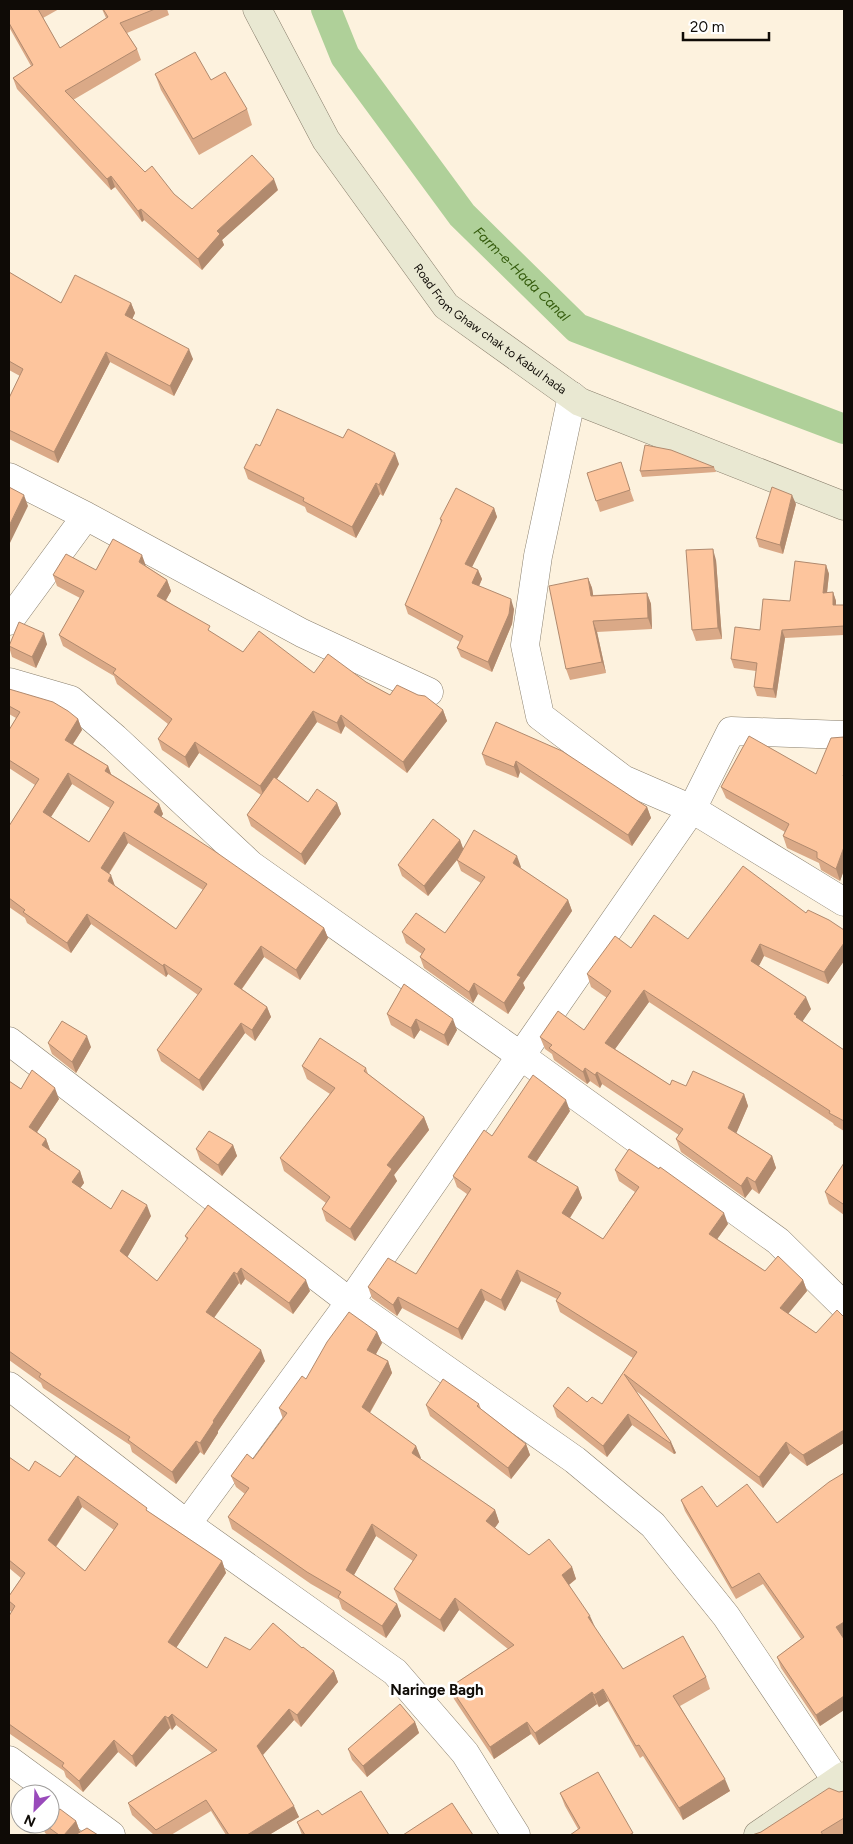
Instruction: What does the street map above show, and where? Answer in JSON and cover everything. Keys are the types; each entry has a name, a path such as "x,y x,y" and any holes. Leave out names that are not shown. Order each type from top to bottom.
{"street":[{"name":"Road From Ghaw chak to Kabul hada","path":"257,9 326,140 446,306 580,402 844,506"},
{"path":"572,396 538,556 525,645 540,716 623,779 692,809 844,902"},
{"path":"9,476 302,633 429,692"},
{"path":"9,621 86,516"},
{"path":"9,682 71,700 115,738 250,865 521,1056 778,1241 844,1306"},
{"path":"187,1524 350,1302 692,809 731,731 844,735"},
{"path":"9,1041 350,1302 576,1460 653,1525 726,1616 842,1783 758,1835"},
{"path":"9,1386 187,1524 394,1672 465,1753 516,1835"},
{"path":"9,1760 111,1835"}],"building":[{"path":"9,9 38,9 60,48 108,17 103,9 155,9 120,23 137,49 65,91 145,172 152,166 174,194 192,209 252,155 274,179 217,231 220,234 198,259 141,209 138,211 111,176 107,179 13,78 33,65 9,23"},
{"path":"195,52 211,80 225,72 247,109 193,139 155,74"},
{"path":"9,272 61,303 75,275 131,303 125,315 189,349 170,386 106,352 54,452 9,430 9,398 23,369 9,361"},
{"path":"277,409 343,438 348,429 395,453 379,485 376,483 352,527 303,501 304,498 244,468 256,444 260,446"},
{"path":"645,445 671,450 714,467 640,471"},
{"path":"621,462 630,490 596,501 587,473"},
{"path":"9,487 24,495 9,526"},
{"path":"772,487 792,495 780,545 756,538"},
{"path":"456,488 494,508 465,564 478,570 472,583 511,599 509,614 488,662 457,648 463,636 405,605 442,520 440,519"},
{"path":"113,539 142,555 139,562 167,580 157,596 210,626 208,630 243,652 259,631 314,673 328,654 366,682 390,695 397,685 418,695 425,696 443,710 403,762 341,715 337,723 313,711 260,786 195,742 185,757 158,739 172,719 113,673 116,669 59,635 84,591 53,575 66,554 96,570"},
{"path":"713,549 718,628 692,630 686,550"},
{"path":"795,561 826,565 823,593 833,592 833,605 844,605 844,626 782,630 773,689 754,687 757,663 731,659 735,627 760,630 763,599 790,601"},
{"path":"588,578 591,596 647,593 648,618 593,621 602,662 566,669 549,586"},
{"path":"19,622 44,633 32,657 9,646"},
{"path":"9,689 53,702 68,711 78,719 65,740 108,766 105,771 159,804 154,812 213,850 324,928 296,970 261,946 234,984 267,1007 252,1030 241,1023 199,1080 157,1050 202,989 164,964 163,966 87,914 67,943 23,912 25,910 9,898 9,826 39,779 9,760 9,730 20,712 9,706","holes":["68,773 114,802 89,842 43,812","124,832 207,884 176,929 108,881 111,875 101,868"]},
{"path":"496,722 562,751 647,807 628,835 516,761 514,767 482,754"},
{"path":"749,736 816,774 831,738 844,737 844,847 836,869 817,858 817,852 783,836 789,824 721,787"},
{"path":"274,777 308,802 317,789 337,803 301,854 247,815"},
{"path":"433,819 460,840 424,886 398,865"},
{"path":"474,830 517,856 513,863 568,900 517,975 521,977 504,1003 474,983 469,992 420,957 425,949 402,932 416,913 445,933 485,877 457,860"},
{"path":"743,866 806,913 808,910 844,930 844,943 824,972 760,944 751,961 806,997 794,1014 796,1017 844,1050 844,1121 829,1113 830,1111 644,990 605,1043 670,1085 672,1080 686,1086 693,1071 744,1094 728,1128 772,1156 755,1182 747,1177 741,1186 676,1139 683,1129 597,1072 595,1075 585,1068 583,1072 549,1048 552,1045 540,1037 558,1011 584,1030 611,991 587,974 615,936 631,948 654,915 688,939"},
{"path":"404,984 453,1019 444,1035 416,1019 411,1028 387,1014"},
{"path":"62,1021 87,1036 72,1062 48,1043"},
{"path":"320,1038 366,1068 364,1071 424,1117 387,1165 392,1169 350,1229 322,1209 330,1197 280,1158 335,1088 302,1066"},
{"path":"32,1070 55,1088 29,1127 46,1139 42,1145 80,1171 72,1182 111,1209 122,1190 147,1205 120,1251 157,1281 188,1238 185,1236 208,1205 306,1280 289,1303 241,1268 237,1274 234,1272 206,1312 261,1350 200,1443 196,1441 172,1472 128,1440 130,1437 39,1377 41,1374 9,1351 9,1081 21,1089"},
{"path":"533,1075 566,1100 528,1157 578,1187 562,1213 603,1239 639,1187 615,1170 629,1149 659,1169 660,1167 724,1213 709,1234 765,1271 778,1256 803,1280 780,1308 816,1333 837,1310 844,1317 844,1430 803,1455 786,1442 759,1477 624,1374 671,1442 628,1414 603,1446 553,1406 568,1387 587,1402 592,1397 602,1404 637,1352 556,1301 561,1293 517,1270 501,1300 481,1289 458,1329 398,1297 393,1305 368,1287 388,1258 416,1274 471,1189 453,1176 484,1130 492,1136"},
{"path":"209,1131 233,1145 218,1165 196,1149"},
{"path":"844,1163 844,1202 843,1204 825,1192"},
{"path":"349,1312 377,1332 367,1350 388,1361 362,1407 416,1446 412,1453 495,1510 486,1521 529,1555 549,1539 572,1567 562,1575 623,1669 683,1636 706,1677 673,1696 725,1779 679,1808 639,1745 636,1746 603,1689 594,1695 592,1692 535,1733 527,1722 490,1747 450,1687 514,1645 455,1598 440,1620 394,1589 417,1555 372,1524 346,1570 397,1604 382,1626 338,1597 341,1592 307,1572 228,1517 249,1488 231,1476 247,1454 253,1459 287,1413 279,1408 302,1376 306,1379 327,1342"},
{"path":"443,1379 479,1404 477,1406 526,1444 508,1468 426,1405"},
{"path":"76,1456 147,1508 146,1510 222,1561 168,1642 207,1668 225,1637 250,1650 273,1623 302,1648 334,1671 297,1715 289,1709 257,1746 294,1806 247,1835 229,1835 206,1800 156,1830 128,1803 217,1750 172,1714 168,1718 165,1716 132,1756 114,1740 79,1781 62,1766 64,1763 9,1724 9,1616 15,1606 9,1601 9,1596 25,1573 9,1560 9,1457 29,1471 35,1461 60,1477","holes":["78,1496 118,1524 85,1571 48,1540"]},
{"path":"844,1473 844,1622 836,1627 844,1639 844,1696 816,1715 777,1657 804,1637 759,1573 732,1588 681,1500 702,1486 717,1507 747,1484 777,1523 829,1482"},
{"path":"400,1704 415,1722 363,1766 348,1749"},
{"path":"598,1772 633,1833 629,1835 570,1835 580,1828 560,1793"},
{"path":"829,1788 839,1792 844,1791 844,1818 821,1832 823,1835 752,1835 761,1832"},
{"path":"361,1791 389,1835 305,1835 297,1822 318,1810 322,1815"},
{"path":"452,1803 473,1835 403,1835"},
{"path":"60,1809 76,1821 64,1835 59,1835"},
{"path":"87,1828 98,1835 75,1835"}],"waterway":[{"name":"Farm-e-Hada Canal","path":"326,9 345,56 462,215 577,328 844,429"}],"district":[{"name":"Naringe Bagh","path":"437,1690"}]}
